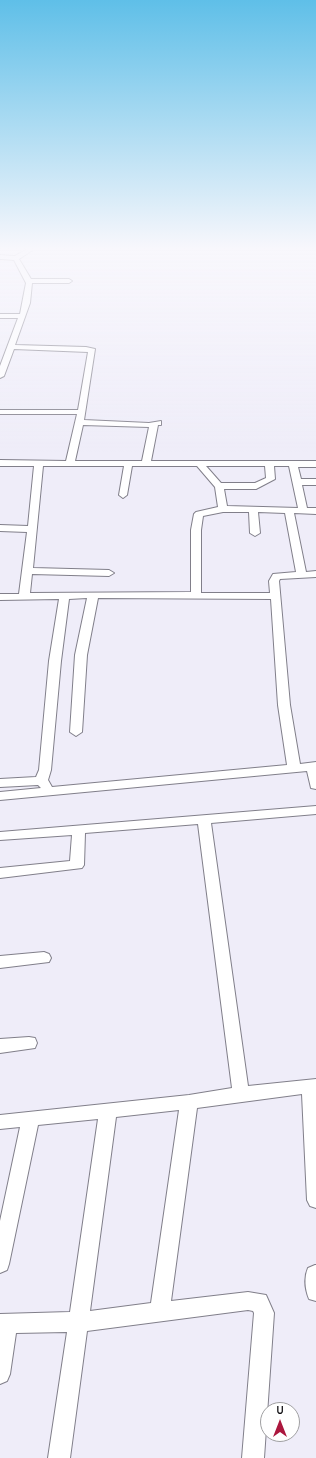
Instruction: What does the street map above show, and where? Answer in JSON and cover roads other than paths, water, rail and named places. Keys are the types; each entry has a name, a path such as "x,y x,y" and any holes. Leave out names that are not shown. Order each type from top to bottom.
{"street":[{"path":"0,376 12,347 21,316"},
{"path":"12,347 86,349 92,351 82,412 70,463"},
{"path":"0,412 82,412"},
{"path":"80,422 156,424 146,464"},
{"path":"0,463 316,464"},
{"path":"24,596 33,529 39,463"},
{"path":"123,495 127,478 128,464"},
{"path":"200,464 219,486 222,508"},
{"path":"219,486 262,485 271,479 269,464"},
{"path":"294,464 303,511"},
{"path":"297,482 316,482"},
{"path":"196,596 198,515 202,512 222,508 316,511"},
{"path":"253,510 256,533"},
{"path":"289,511 302,575"},
{"path":"0,528 33,529"},
{"path":"28,572 109,573"},
{"path":"294,768 284,705 274,581 277,576 316,574"},
{"path":"0,597 65,595 276,596"},
{"path":"41,780 45,770 57,634 65,595"},
{"path":"76,732 81,655 93,595"},
{"path":"0,796 314,766 316,785"},
{"path":"0,784 41,780"},
{"path":"41,780 51,792"},
{"path":"0,836 316,810"},
{"path":"204,820 240,1094"},
{"path":"0,872 77,865 79,830"},
{"path":"0,962 44,958"},
{"path":"0,1046 29,1043"},
{"path":"0,1122 190,1102 240,1094 313,1086 316,1200"},
{"path":"160,1312 190,1102"},
{"path":"59,1458 108,1111"},
{"path":"0,1264 31,1118"},
{"path":"0,1374 3,1324 77,1322 248,1301 261,1303 264,1313 253,1440 254,1458"}]}
